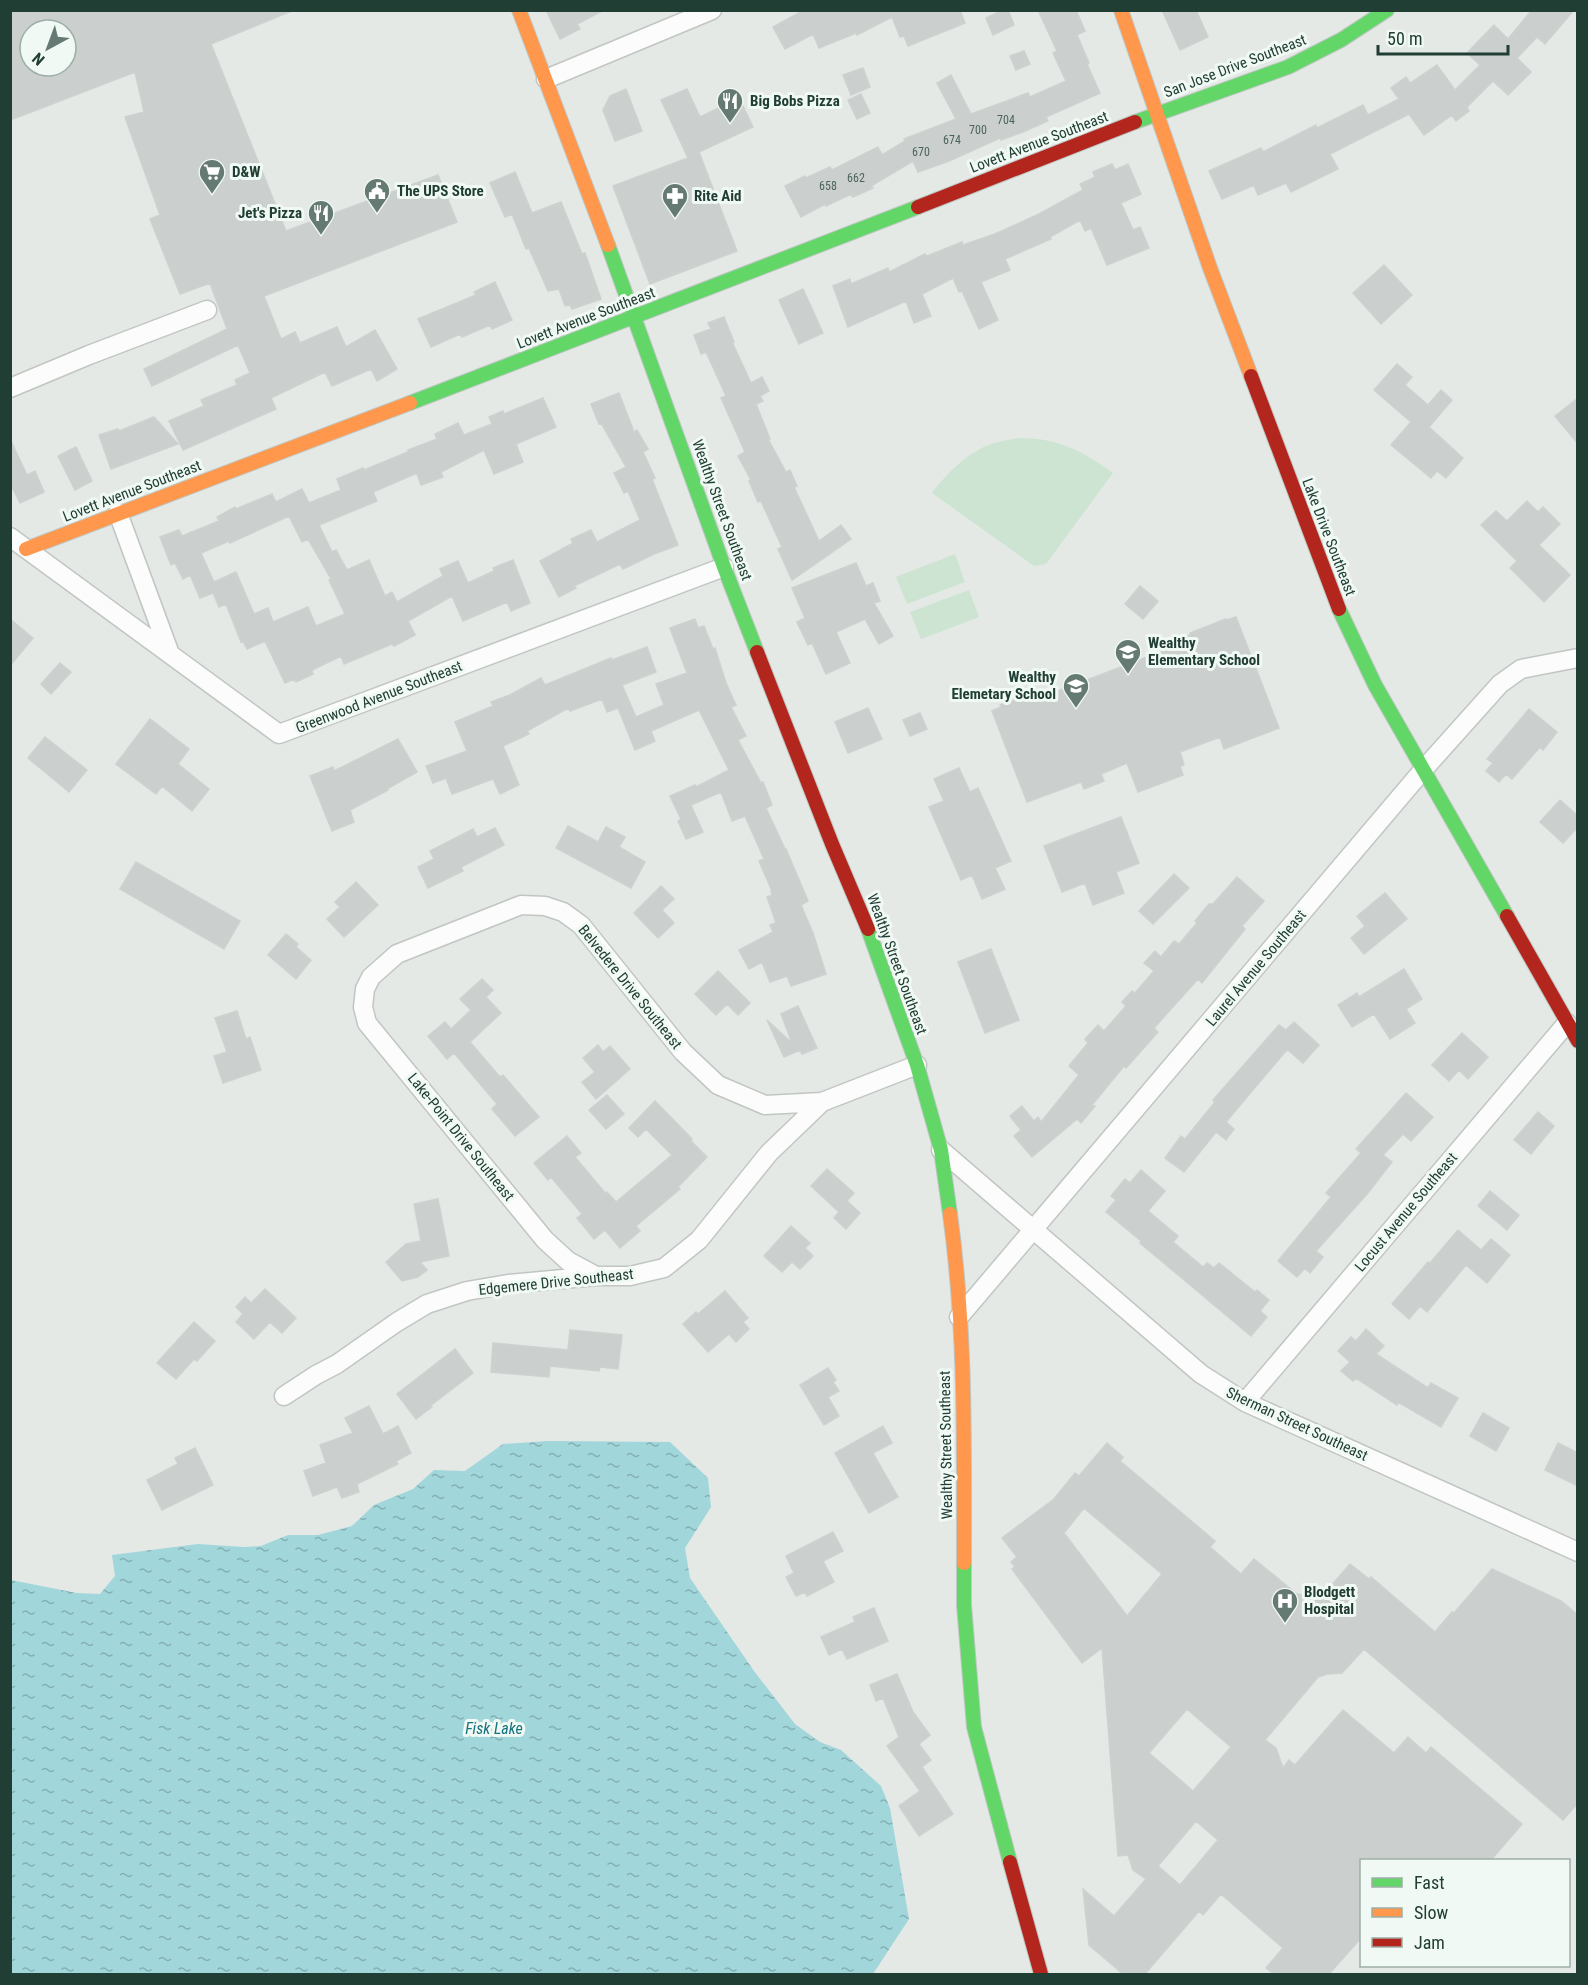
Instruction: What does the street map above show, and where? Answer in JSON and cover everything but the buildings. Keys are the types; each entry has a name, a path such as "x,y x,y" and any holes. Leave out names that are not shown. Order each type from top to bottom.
{"main road":[{"name":"Wealthy Street Southeast","path":"519,10 635,317 724,567 832,844 876,948 916,1065 941,1150 954,1243 959,1317 964,1423 964,1605 974,1727 1041,1974"},
{"name":"Lake Drive Southeast","path":"1121,10 1214,279 1343,621 1375,685 1578,1041"},
{"name":"San Jose Drive Southeast","path":"1156,114 1288,67 1341,40 1387,10"},
{"name":"Lovett Avenue Southeast","path":"26,549 635,317 1156,114"}],"street":[{"path":"546,79 712,10"},
{"path":"10,388 207,310"},
{"path":"118,513 170,654"},
{"name":"Greenwood Avenue Southeast","path":"10,537 279,734 724,567"},
{"name":"Laurel Avenue Southeast","path":"959,1317 1035,1231 1423,770 1500,684 1521,669 1578,658"},
{"name":"Belvedere Drive Southeast","path":"371,977 397,954 521,905 545,906 563,912 581,925 683,1052 718,1085 765,1105 822,1102"},
{"name":"Lake-Point Drive Southeast","path":"371,977 365,988 363,1007 367,1023 545,1240 568,1261 596,1276"},
{"name":"Locust Avenue Southeast","path":"1245,1402 1567,1023"},
{"path":"822,1102 916,1065"},
{"name":"Edgemere Drive Southeast","path":"284,1396 427,1304 467,1291 508,1284 596,1276 630,1276 664,1268 699,1240 769,1153 822,1102"},
{"name":"Sherman Street Southeast","path":"941,1150 1201,1374 1245,1402 1578,1552"}],"green space":[{"path":"1019,438 1046,440 1069,447 1113,473 1046,564 1034,566 932,493 944,478 966,458 994,443"},
{"path":"955,554 965,582 907,604 896,577"},
{"path":"969,590 979,617 921,639 910,612"}],"water":[{"name":"Fisk Lake","path":"548,1441 670,1442 708,1478 711,1507 685,1548 690,1578 754,1671 795,1724 820,1742 841,1750 881,1786 890,1808 909,1919 873,1974 11,1974 11,1580 77,1593 100,1594 115,1576 112,1555 198,1544 261,1546 288,1535 318,1535 352,1526 374,1505 413,1489 434,1470 465,1471 503,1444"}],"traffic: fast":[{"path":"1135,122 1288,67 1341,40 1387,10"},
{"path":"410,403 918,207"},
{"path":"608,245 757,652"},
{"path":"1339,609 1375,685 1507,916"},
{"path":"868,929 917,1065 941,1150 950,1214"},
{"path":"964,1563 964,1605 974,1727 1010,1862"}],"traffic: slow":[{"path":"519,10 608,245"},
{"path":"1121,10 1210,268 1251,376"},
{"path":"26,549 410,403"},
{"path":"950,1214 961,1344 964,1563"}],"traffic: jam":[{"path":"918,207 1135,122"},
{"path":"1251,376 1339,609"},
{"path":"757,652 868,929"},
{"path":"1507,916 1578,1041"},
{"path":"1010,1862 1041,1974"}],"place":[{"name":"Big Bobs Pizza","path":"730,124"},
{"name":"D&W","path":"212,195"},
{"name":"The UPS Store","path":"377,214"},
{"name":"Rite Aid","path":"675,219"},
{"name":"Jet's Pizza","path":"321,236"},
{"name":"Wealthy Elementary School","path":"1128,675"},
{"name":"Wealthy Elemetary School","path":"1076,709"},
{"name":"Blodgett Hospital","path":"1285,1624"}]}
